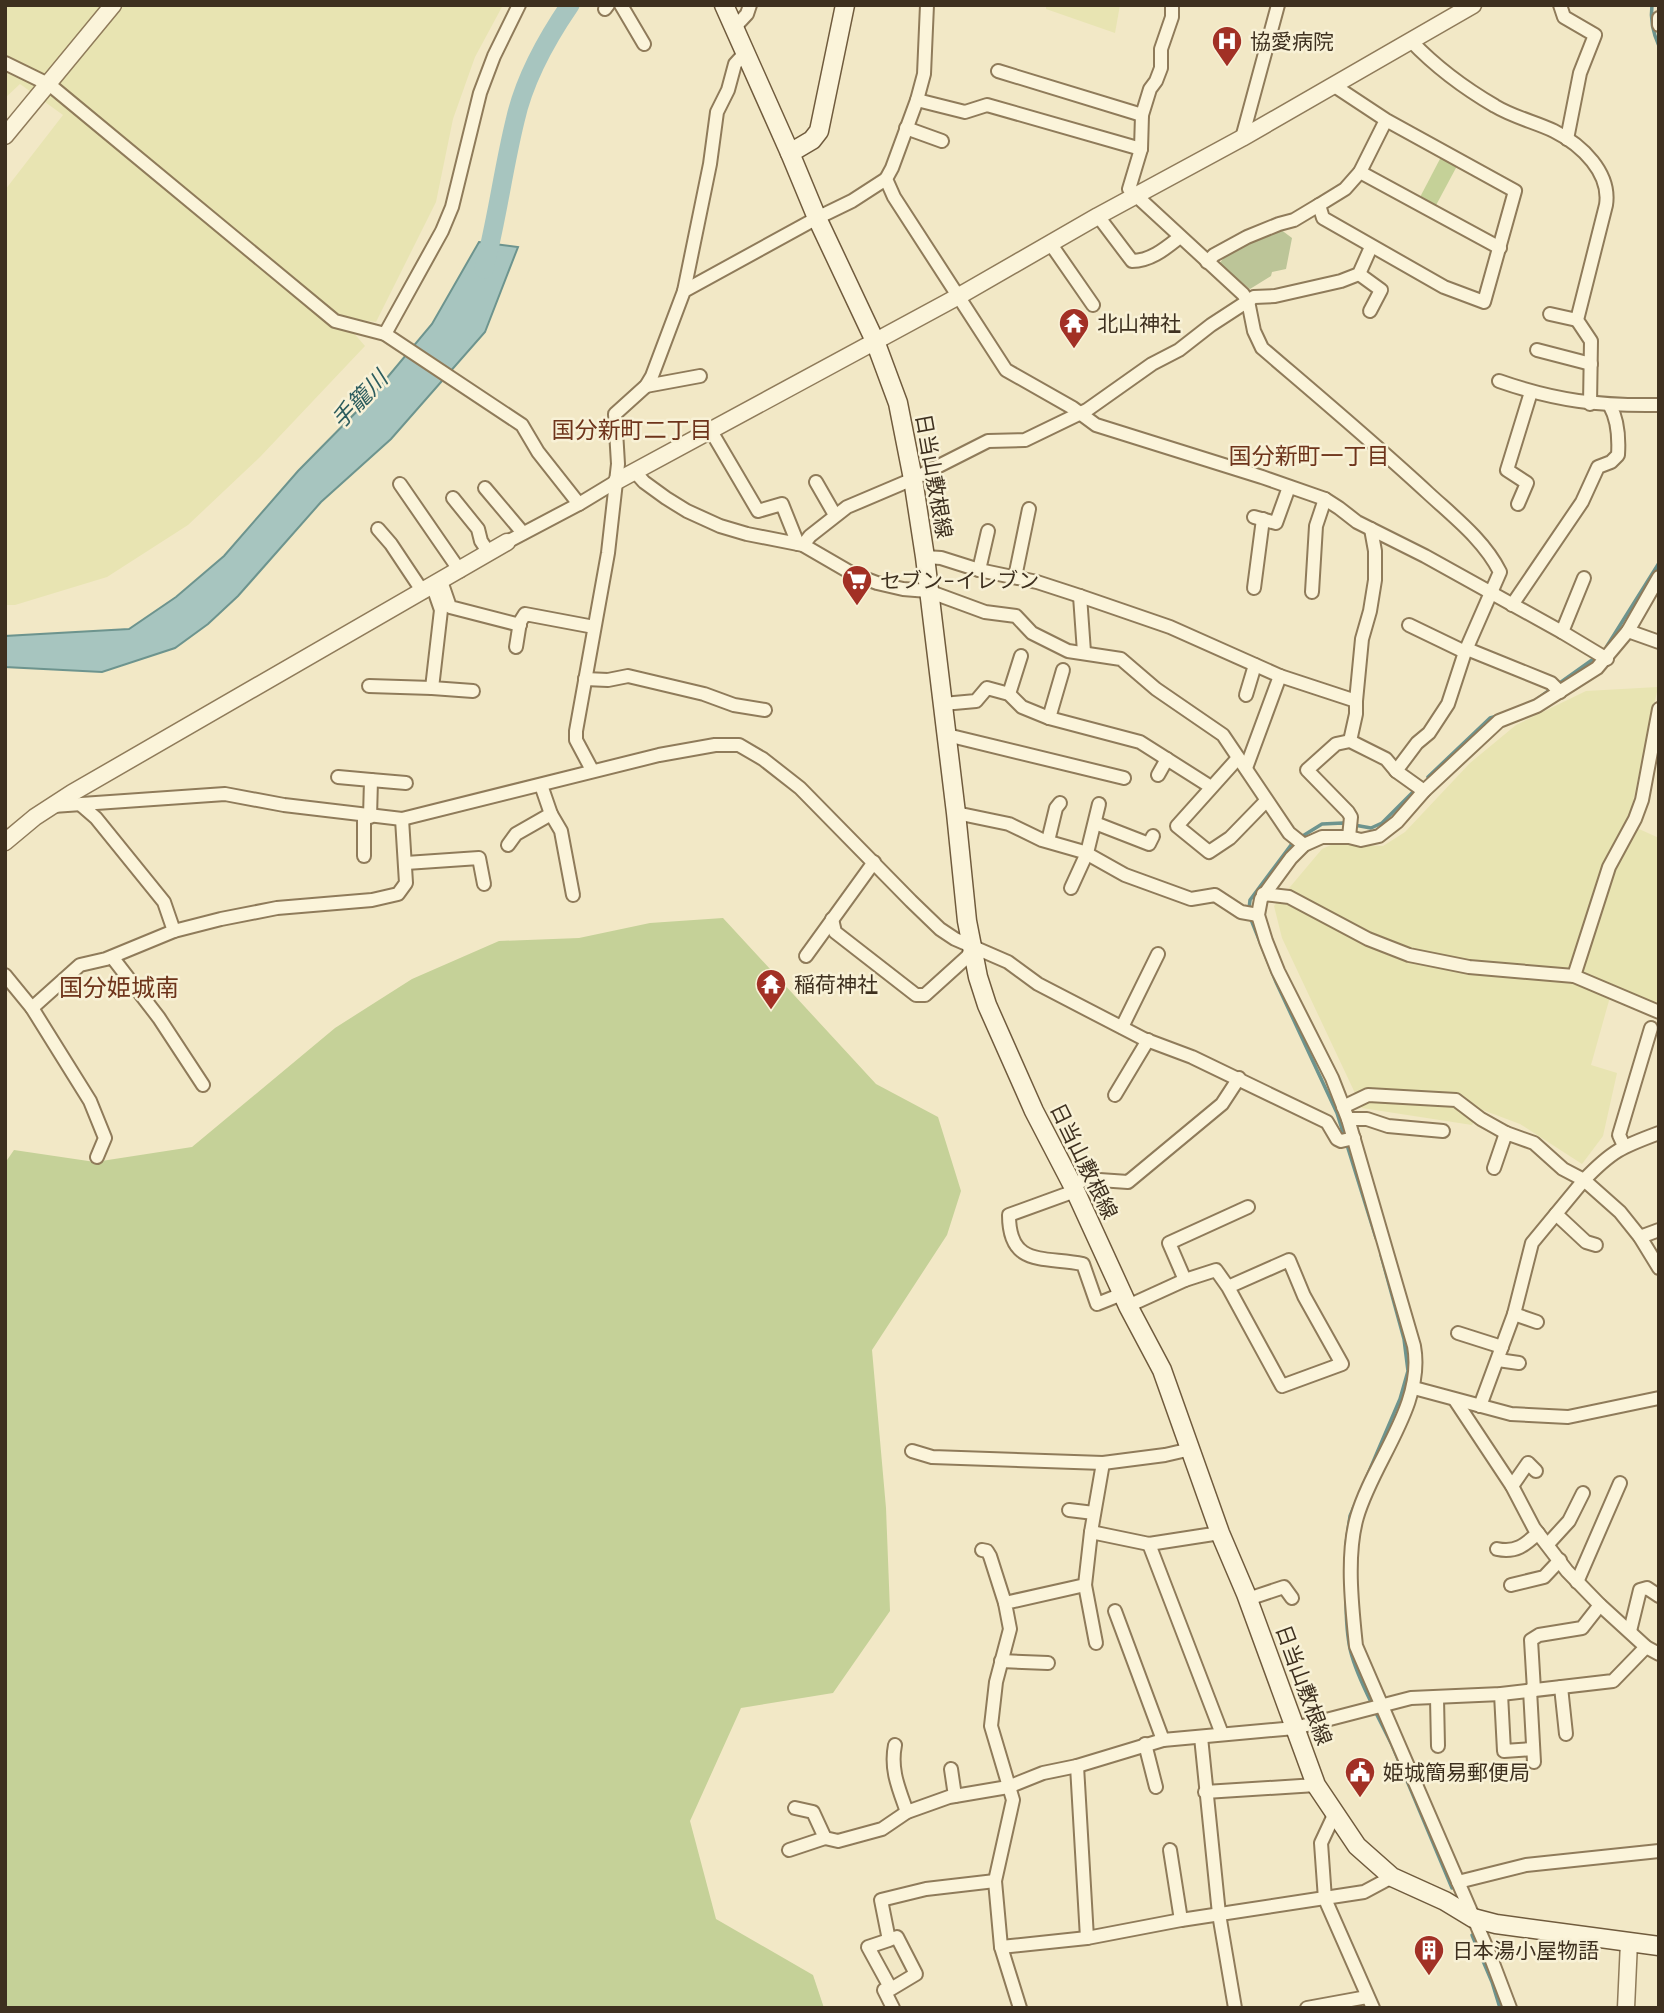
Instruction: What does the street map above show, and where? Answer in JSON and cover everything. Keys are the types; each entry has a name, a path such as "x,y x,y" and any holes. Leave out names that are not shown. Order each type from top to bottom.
{"main road":[{"name":"日当山敷根線","path":"724,5 817,218 875,341 898,403 925,557 967,921 978,977 987,1005 1034,1111 1074,1188 1125,1300 1162,1370 1220,1533 1248,1599 1316,1785 1356,1846 1392,1877 1473,1918 1496,1924 1659,1947"},
{"path":"790,153 812,140 819,131 845,5"}],"street":[{"path":"5,136 50,85 113,5"},
{"path":"388,335 452,207 480,93 494,56 519,5"},
{"path":"621,5 644,44"},
{"path":"734,28 747,14 750,5"},
{"path":"684,291 852,201 886,179 892,169 925,74 927,5"},
{"path":"1172,5 1172,17 1161,49 1161,68 1150,89 1142,115 1141,149 1129,189 1248,302 1254,331 1262,348 1363,433 1473,534 1492,557 1500,572 1466,650 1448,704 1429,733 1417,743 1395,771"},
{"path":"1242,138 1278,5"},
{"path":"5,842 35,817 159,742 507,542 959,296 1473,5"},
{"path":"1560,5 1564,17 1595,35 1580,74 1567,139"},
{"path":"1659,18 1659,25"},
{"path":"1410,41 1440,69 1493,105 1567,139 1600,171 1608,195 1597,250 1577,320"},
{"path":"592,770 576,740 584,678 608,553 617,481 614,417 621,406 646,387 684,291 710,164 717,112 728,90 735,64 745,53"},
{"path":"5,63 50,85 329,316 342,324 388,335 522,425 538,452 579,504"},
{"path":"998,71 1142,115"},
{"path":"1319,205 1323,218 1371,247 1444,287 1484,302 1515,191 1386,120 1333,85"},
{"path":"917,100 965,112 987,105 1141,149"},
{"path":"1207,262 1214,255 1247,237 1279,223 1294,220 1345,189 1360,172 1386,120"},
{"path":"906,128 942,141"},
{"path":"1360,172 1500,248"},
{"path":"886,179 894,197 1006,370 1096,425 1325,499 1357,522 1490,592 1607,659"},
{"path":"1098,216 1132,261 1144,260 1157,254 1180,237"},
{"path":"1050,243 1093,305"},
{"path":"800,544 847,508 913,479 988,441 1026,440 1087,410 1257,296 1275,296 1341,281 1359,274 1371,247"},
{"path":"1359,274 1381,290 1370,310"},
{"path":"1550,314 1577,320 1591,338 1590,404"},
{"path":"1537,349 1591,364"},
{"path":"646,387 700,376"},
{"path":"1499,381 1531,392 1590,404 1659,405"},
{"path":"1518,504 1527,483 1507,470 1531,392"},
{"path":"1512,605 1582,502 1598,467 1611,462 1618,455 1619,440 1610,406"},
{"path":"711,430 758,511 782,504 800,544"},
{"path":"635,472 666,498 703,518 733,530 800,544 865,579 903,589 928,591 985,612 1016,616 1032,633 1068,651 1121,659 1156,689 1223,736 1289,833 1303,844"},
{"path":"816,482 835,515"},
{"path":"400,484 460,570"},
{"path":"1254,587 1258,518 1276,523 1289,486"},
{"path":"485,488 523,533"},
{"path":"453,498 478,529 481,541 489,553"},
{"path":"1312,592 1316,526 1325,499"},
{"path":"1014,578 1029,509"},
{"path":"378,528 450,607 520,625"},
{"path":"1350,741 1356,714 1362,639 1375,580 1371,529"},
{"path":"979,569 988,531"},
{"path":"925,557 941,558 1080,596 1170,627 1280,676 1356,701"},
{"path":"1251,914 1263,894 1303,844 1349,834 1361,840 1379,836 1499,721 1537,706 1556,688 1607,659 1628,631 1659,577"},
{"path":"1562,632 1584,579"},
{"path":"432,587 441,610 432,688"},
{"path":"1080,596 1084,652"},
{"path":"516,647 525,614 594,627"},
{"path":"1409,625 1556,688"},
{"path":"1628,631 1659,642"},
{"path":"1009,694 1021,656"},
{"path":"1246,695 1255,665"},
{"path":"1049,718 1063,670"},
{"path":"584,678 608,680 628,676 704,694 734,705 765,710"},
{"path":"1266,801 1230,838 1209,852 1177,827 1211,787 1242,763 1280,676"},
{"path":"369,685 473,691"},
{"path":"943,704 976,701 987,688 1009,694 1022,707 1049,718 1140,742 1211,787"},
{"path":"1573,976 1609,867 1635,819 1642,800 1659,709"},
{"path":"947,735 1124,778"},
{"path":"1349,834 1351,817 1307,770 1336,744 1350,741 1386,759 1395,771 1424,791"},
{"path":"52,806 225,794 367,817 402,819 592,770 715,744 739,746 763,759 800,788 940,929 955,939 1008,962 1038,984 1148,1040 1239,1078 1327,1122 1337,1139 1349,1139"},
{"path":"1158,775 1167,759"},
{"path":"338,777 406,783"},
{"path":"364,856 371,780"},
{"path":"541,785 551,814 561,831 573,895"},
{"path":"1048,841 1056,808 1060,803"},
{"path":"81,804 96,818 164,902 174,932"},
{"path":"1071,888 1087,853 1100,804"},
{"path":"956,813 1009,824 1048,841 1087,853 1125,875 1191,899 1214,895 1251,914 1332,1078 1346,1113 1349,1139 1414,1346 1417,1364 1414,1388 1364,1496 1354,1530 1352,1612 1356,1646 1510,2008"},
{"path":"508,845 516,834 551,814"},
{"path":"32,1008 80,965 112,957 174,932 277,908 382,899 402,891 406,883 406,863 402,819"},
{"path":"1095,823 1149,844 1153,836"},
{"path":"406,863 479,858 484,884"},
{"path":"806,956 874,862"},
{"path":"1263,894 1289,897 1368,939 1409,955 1469,967 1573,976 1659,1012"},
{"path":"832,919 835,932 916,995 925,995 967,957 973,947"},
{"path":"1122,1027 1158,954"},
{"path":"112,957 159,1018 203,1085"},
{"path":"5,975 32,1008 90,1101 105,1138 97,1157"},
{"path":"1624,1146 1619,1135 1651,1028"},
{"path":"1115,1095 1148,1040"},
{"path":"1228,1287 1289,1260 1304,1296 1342,1364 1282,1386 1216,1270 1125,1300 1097,1304 1083,1264 1038,1260 1018,1250 1009,1234 1009,1215 1074,1188 1085,1179 1128,1182 1222,1104 1239,1078"},
{"path":"1346,1113 1368,1095 1456,1100 1506,1133 1534,1143 1563,1169 1584,1180 1620,1212 1640,1237 1659,1268"},
{"path":"1346,1113 1415,1133 1443,1131"},
{"path":"1494,1168 1506,1133"},
{"path":"1480,1405 1514,1314 1532,1243 1584,1180 1607,1157 1624,1146 1659,1133"},
{"path":"1185,1280 1170,1243 1248,1207"},
{"path":"1556,1214 1586,1242 1596,1245"},
{"path":"1640,1237 1659,1230"},
{"path":"1514,1314 1537,1322"},
{"path":"1458,1333 1502,1347"},
{"path":"1498,1360 1519,1363"},
{"path":"1414,1388 1511,1414 1568,1417 1659,1398"},
{"path":"1455,1400 1512,1486 1531,1523 1577,1582 1646,1647 1659,1654"},
{"path":"912,1451 932,1457 1102,1463 1191,1449"},
{"path":"1096,1643 1085,1585 1102,1463"},
{"path":"1512,1486 1528,1463 1536,1471"},
{"path":"1577,1582 1620,1483"},
{"path":"1548,1544 1569,1521 1583,1493"},
{"path":"1069,1510 1094,1513"},
{"path":"1091,1532 1149,1544 1220,1533"},
{"path":"1497,1549 1511,1551 1521,1548 1538,1533"},
{"path":"1149,1544 1222,1734"},
{"path":"982,1550 987,1551 990,1556 1010,1629 1001,1661 992,1726 1013,1800 995,1881 1001,1947 1020,2008"},
{"path":"1511,1585 1544,1577 1560,1560"},
{"path":"1005,1603 1085,1585"},
{"path":"1248,1599 1284,1587 1293,1598"},
{"path":"1630,1631 1640,1590 1647,1588 1659,1597"},
{"path":"1501,1694 1504,1751 1534,1756 1531,1640 1539,1635 1582,1628 1600,1605"},
{"path":"1115,1611 1163,1740"},
{"path":"789,1850 825,1838 838,1841 882,1829 907,1812 955,1796 1008,1787 1043,1773 1077,1766 1163,1740 1295,1728 1412,1698 1501,1694 1613,1681 1646,1647"},
{"path":"1001,1661 1048,1663"},
{"path":"1561,1687 1566,1734"},
{"path":"1437,1698 1438,1746"},
{"path":"1200,1737 1219,1914 1235,2008"},
{"path":"1145,1744 1156,1787"},
{"path":"895,1745 893,1773 907,1812"},
{"path":"1077,1766 1087,1938"},
{"path":"951,1769 955,1796"},
{"path":"1205,1792 1316,1785"},
{"path":"795,1808 813,1812 825,1838"},
{"path":"1307,2008 1370,2002 1325,1899 1321,1843 1335,1813"},
{"path":"1170,1850 1181,1920"},
{"path":"1458,1882 1526,1865 1659,1851"},
{"path":"1001,1947 1087,1938 1181,1920 1325,1899 1364,1892 1392,1877"},
{"path":"889,1940 881,1900 926,1889 995,1881"},
{"path":"891,1989 869,1947 897,1937 916,1974 891,1989 884,1990 893,2008"},
{"path":"1626,2008 1629,1942"}],"shaded area":[{"path":"5,5 503,5 475,57 453,119 436,202 376,322 340,317 365,346 260,457 188,525 107,577 15,605 5,605 5,190 63,115 20,84 5,98"},
{"path":"1046,5 1120,5 1115,33 1046,9"},
{"path":"1658,687 1628,824 1659,838 1659,1002 1610,997 1591,1065 1617,1073 1603,1136 1582,1164 1520,1124 1480,1109 1472,1125 1362,1108 1282,938 1274,906 1322,849 1333,844 1383,846 1405,832 1470,763 1516,725 1586,691"}],"green space":[{"path":"1441,157 1457,166 1434,209 1418,201"},
{"path":"1280,229 1292,238 1286,269 1272,272 1271,276 1250,289 1218,265 1227,254"},
{"path":"723,918 876,1084 938,1117 961,1191 947,1235 872,1350 886,1508 890,1611 833,1693 741,1708 690,1821 716,1919 813,1975 824,2008 5,2008 5,1163 14,1150 95,1162 192,1147 335,1028 412,979 499,941 579,938 650,923"}],"water":[{"path":"479,242 518,247 485,332 391,439 321,502 238,596 208,624 175,648 102,672 5,667 5,636 129,629 176,597 224,556 298,471 371,397 432,324"}],"waterway":[{"name":"手籠川","path":"484,269 524,90 537,61 570,5"},
{"path":"1652,5 1652,26 1659,46"},
{"path":"1607,646 1659,563"},
{"path":"1533,702 1592,660"},
{"path":"1428,777 1490,718 1497,716"},
{"path":"1301,837 1322,824 1343,823 1371,828 1382,823 1414,791"},
{"path":"1249,909 1250,900 1294,841"},
{"path":"1250,917 1276,982 1337,1113 1376,1238"},
{"path":"1346,1544 1350,1516 1400,1399 1408,1371 1404,1339 1381,1255"},
{"path":"1346,1597 1351,1651 1371,1702"},
{"path":"1375,1711 1452,1888"},
{"path":"1472,1935 1500,2008"}],"place":[{"name":"協愛病院","path":"1227,68"},
{"name":"北山神社","path":"1074,350"},
{"name":"セブン-イレブン","path":"857,607"},
{"name":"稲荷神社","path":"771,1011"},
{"name":"姫城簡易郵便局","path":"1360,1799"},
{"name":"日本湯小屋物語","path":"1429,1977"}],"district":[{"name":"国分新町二丁目","path":"632,429"},
{"name":"国分新町一丁目","path":"1309,455"},
{"name":"国分姫城南","path":"119,987"}]}
